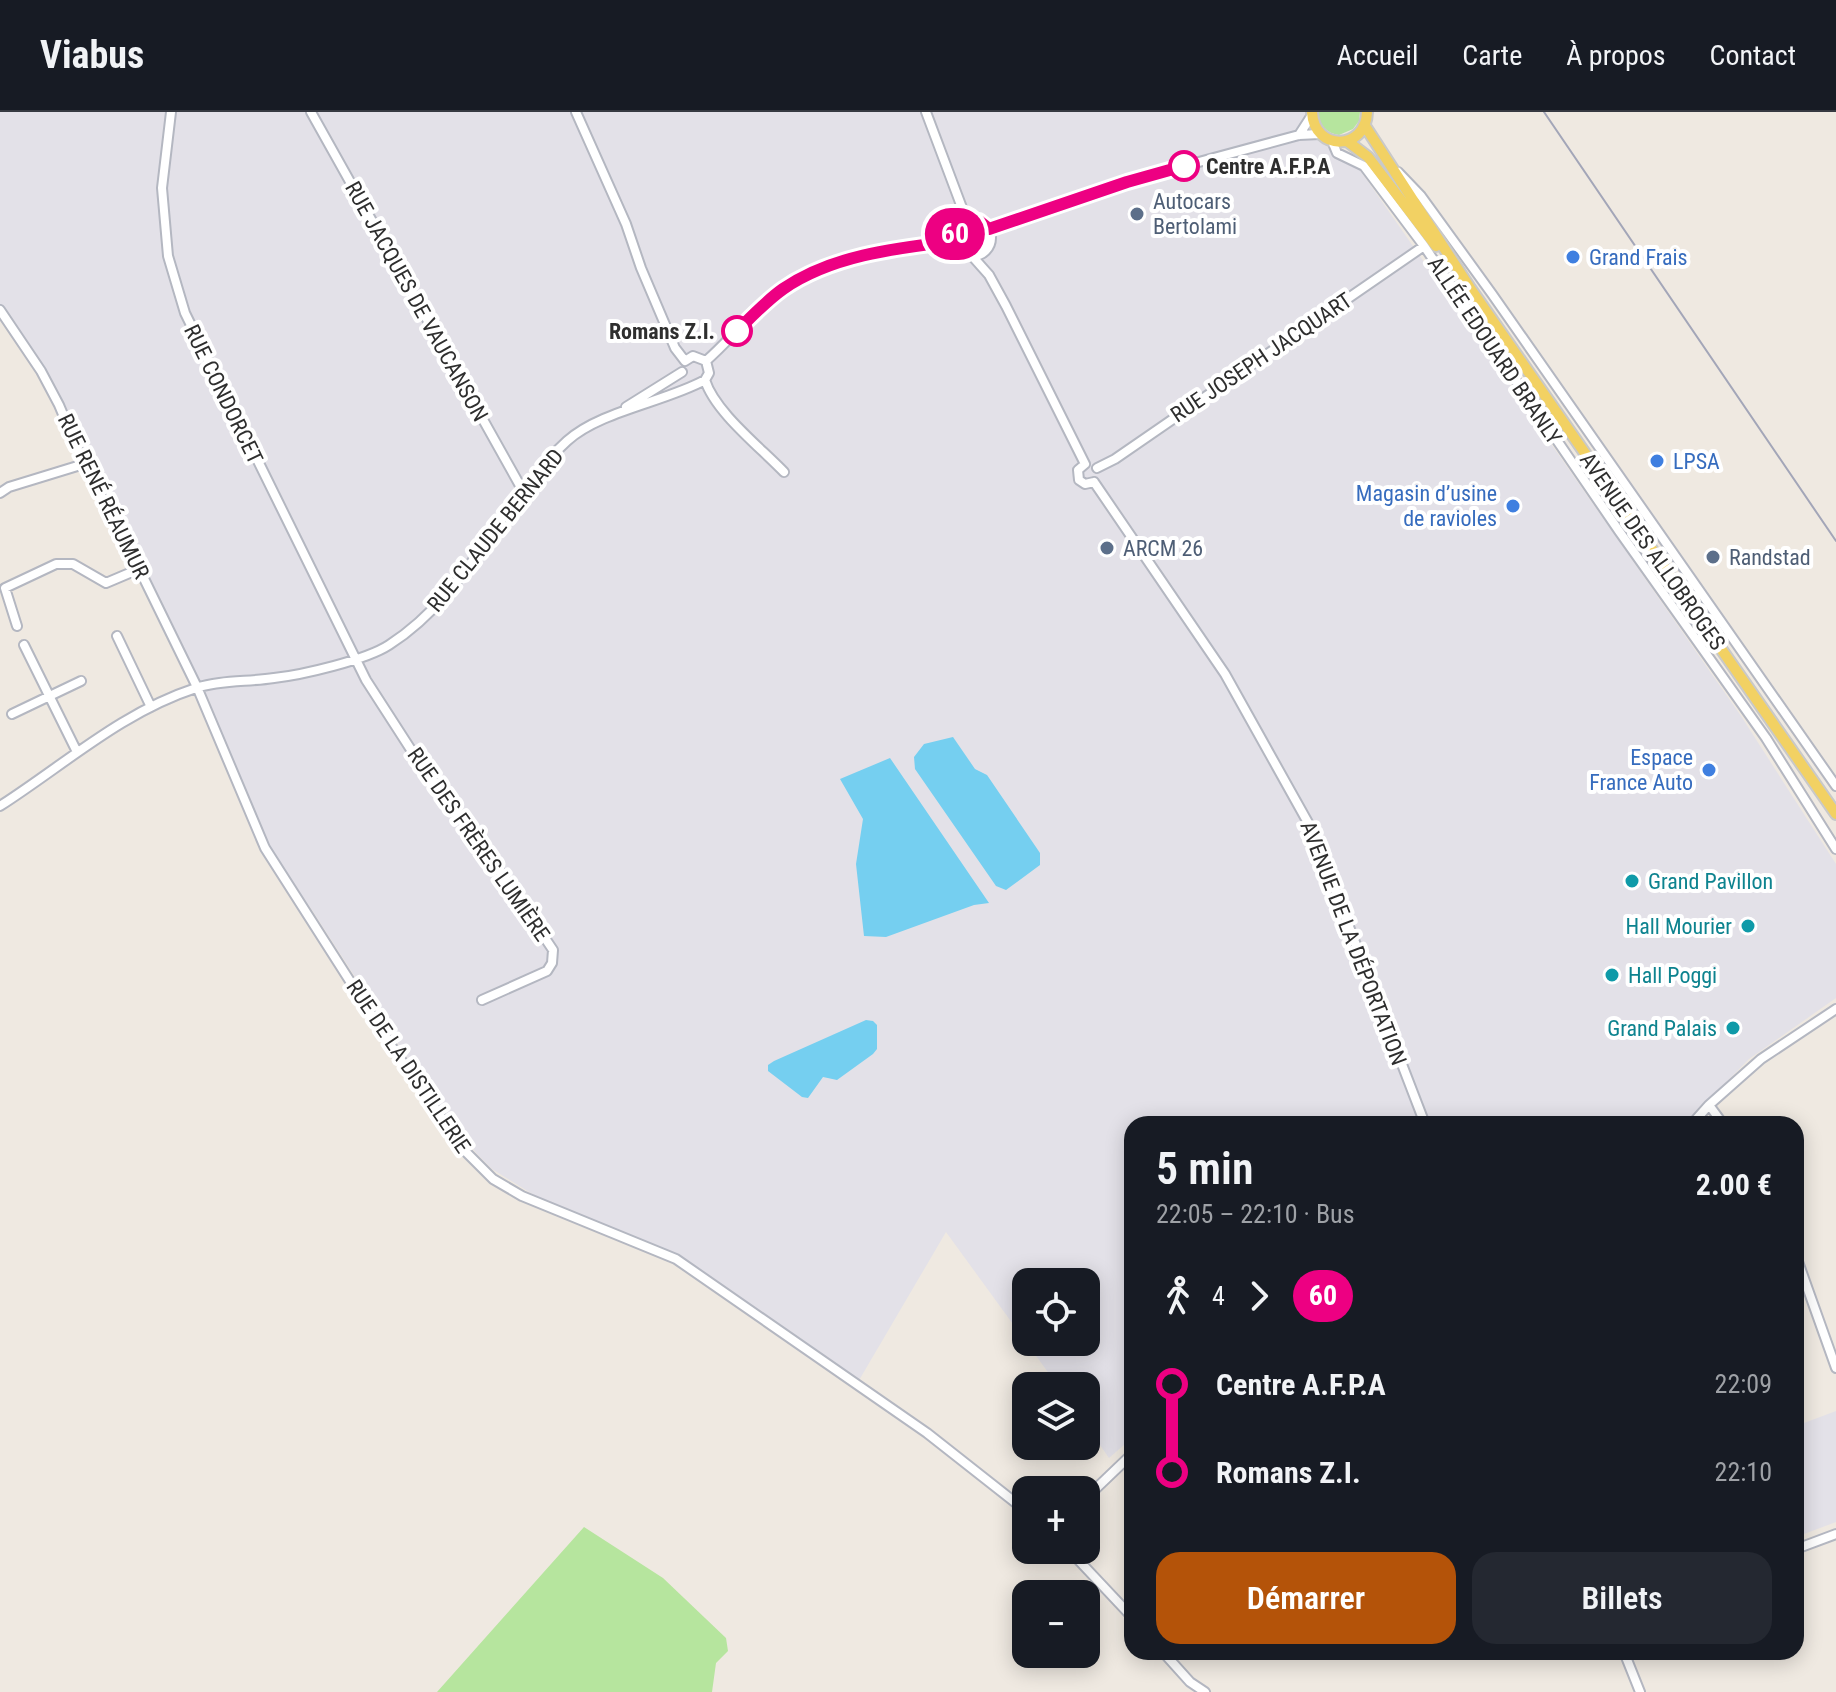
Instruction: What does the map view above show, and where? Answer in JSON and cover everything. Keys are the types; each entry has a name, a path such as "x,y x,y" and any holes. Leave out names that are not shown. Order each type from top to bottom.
{"main road":[{"path":"1312,113 1320,134 1332,141 1347,141 1365,126 1367,112"},
{"name":"AVENUE DES ALLOBROGES","path":"1365,126 1470,288 1836,814"},
{"name":"AVENUE DES ALLOBROGES","path":"1347,141 1360,149 1378,170 1470,288"}],"street":[{"name":"RUE CONDORCET","path":"171,112 162,188 168,256 185,313 355,658"},
{"name":"RUE JACQUES DE VAUCANSON","path":"311,112 523,491"},
{"path":"576,112 626,224 675,348 685,361"},
{"path":"926,112 967,221"},
{"path":"1299,135 1312,113"},
{"path":"989,229 1137,179 1299,135 1320,134"},
{"name":"ALLÉE EDOUARD BRANLY","path":"1332,141 1337,153 1364,166 1424,246 1619,531 1766,738 1836,849"},
{"path":"1391,167 1421,196 1836,786"},
{"path":"1378,170 1400,191 1421,196"},
{"path":"973,257 985,251 991,243 989,229 979,221 967,221 957,229 955,241 959,251 973,257 989,275 1085,464"},
{"path":"706,361 765,304 800,279 851,259 955,241"},
{"name":"RUE JOSEPH JACQUART","path":"1097,468 1115,459 1424,246"},
{"path":"985,251 989,275"},
{"name":"RUE RENÉ RÉAUMUR","path":"1,314 41,371 59,405 84,464 197,687"},
{"path":"608,418 682,372 685,361 693,356 706,361"},
{"path":"608,418 661,400 705,380 709,373 706,361"},
{"path":"682,372 693,383"},
{"path":"705,380 721,408 784,472"},
{"name":"RUE CLAUDE BERNARD","path":"0,806 116,726 197,687 310,672 388,646 426,616 468,571 523,491 569,439 608,418"},
{"path":"0,493 9,487 84,464"},
{"path":"1085,464 1097,468 1098,476 1094,482 1085,484 1079,480 1078,470 1085,464"},
{"name":"AVENUE DE LA DÉPORTATION","path":"1094,482 1138,551 1225,674 1311,828 1422,1116"},
{"path":"17,626 2,588 56,564 73,564 106,583 139,569"},
{"path":"117,636 151,707"},
{"path":"24,645 77,752"},
{"name":"RUE DES FRÈRES LUMIÈRE","path":"355,658 415,756 489,855 553,950 552,963 547,971 482,1000"},
{"path":"12,714 81,681"},
{"name":"RUE DE LA DISTILLERIE","path":"197,687 265,848 392,1047 463,1149 478,1165 493,1179 522,1196 676,1259 927,1433 1012,1500"},
{"path":"1699,1116 1761,1059 1836,1009"},
{"path":"1709,1105 1717,1116"},
{"path":"1804,1278 1836,1368"},
{"path":"1100,1485 1124,1462"},
{"path":"1804,1546 1836,1534"},
{"path":"1082,1564 1124,1608"},
{"path":"1169,1660 1191,1687 1205,1692"},
{"path":"1627,1660 1640,1692"}],"shaded area":[{"path":"0,112 1306,112 1306,121 1315,136 1338,155 1355,163 1741,716 1836,864 1836,998 1749,1059 1693,1116 1124,1116 1124,1445 1109,1458 1100,1445 1100,1372 1048,1372 1036,1356 1100,1356 1100,1268 1012,1268 1012,1323 946,1232 858,1382 698,1270 547,1203 492,1169 439,1105 310,907 267,848 209,700 140,558 70,422 0,306"},
{"path":"1836,1411 1836,1522 1804,1534 1804,1423"}],"green space":[{"path":"1318,112 1360,112 1359,121 1353,129 1339,135 1324,128"},
{"path":"584,1527 663,1578 726,1638 728,1651 716,1663 712,1692 437,1692"}],"water":[{"path":"953,737 975,769 987,775 1040,853 1040,865 1006,890 996,886 915,769 914,757 924,744"},
{"path":"890,758 989,903 974,905 886,937 864,936 856,864 863,819 840,779"},
{"path":"866,1020 877,1025 877,1049 837,1080 823,1077 808,1098 802,1097 768,1071 768,1065 774,1061"}],"railway":[{"path":"1544,112 1836,541"}],"bus line":[{"name":"60","path":"737,331 783,289 851,259 913,245 955,241 961,224 973,219 989,229 1055,205 1184,166"}],"place":[{"name":"Centre A.F.P.A","path":"1184,166"},
{"name":"Autocars Bertolami","path":"1137,214"},
{"name":"Grand Frais","path":"1573,257"},
{"name":"Romans Z.I.","path":"737,331"},
{"name":"LPSA","path":"1657,461"},
{"name":"Magasin d’usine de ravioles","path":"1513,506"},
{"name":"ARCM 26","path":"1107,548"},
{"name":"Randstad","path":"1713,557"},
{"name":"Espace France Auto","path":"1709,770"},
{"name":"Grand Pavillon","path":"1632,881"},
{"name":"Hall Mourier","path":"1748,926"},
{"name":"Hall Poggi","path":"1612,975"},
{"name":"Grand Palais","path":"1733,1028"}]}
